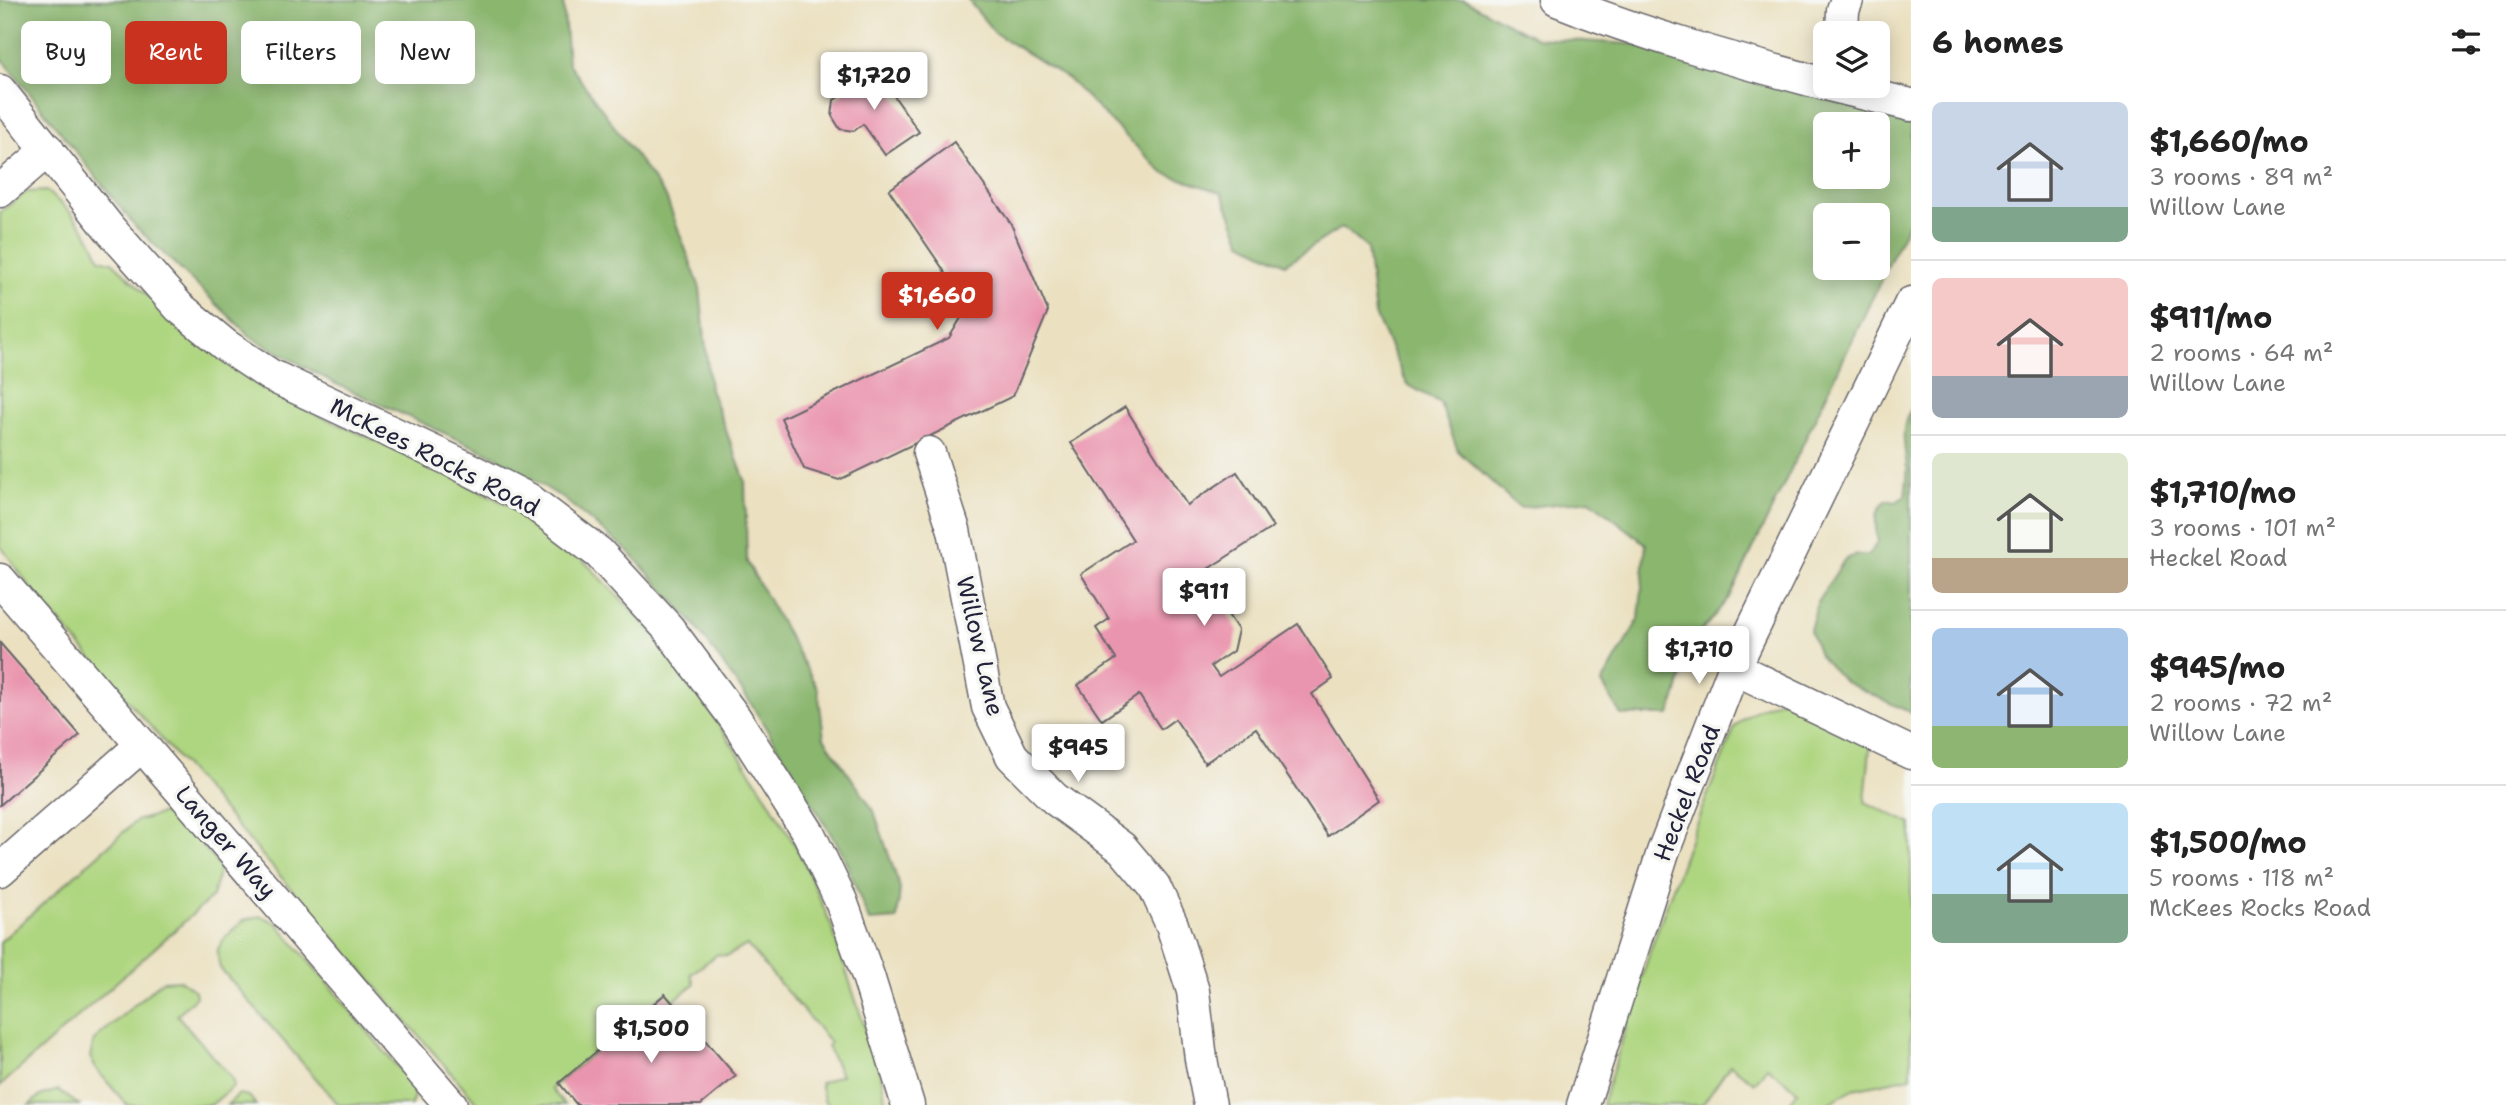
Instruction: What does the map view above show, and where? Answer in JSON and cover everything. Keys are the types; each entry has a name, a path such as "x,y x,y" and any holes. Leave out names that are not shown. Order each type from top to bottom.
{"street":[{"path":"1557,0 1609,21 1747,64 1813,81"},
{"path":"1843,21 1847,0"},
{"name":"McKees Rocks Road","path":"0,91 109,228 179,307 225,345 270,375 528,499 599,553 668,628 735,718 809,834 841,901 908,1105"},
{"path":"1890,98 1911,105"},
{"path":"0,191 48,150"},
{"name":"Heckel Road","path":"1583,1105 1663,852 1734,668 1911,303"},
{"name":"Willow Lane","path":"929,453 954,530 988,707 1012,755 1055,799 1122,848 1154,886 1172,925 1193,991 1201,1059 1210,1105"},
{"name":"Langer Way","path":"0,580 451,1105"},
{"path":"1734,668 1911,754"},
{"path":"0,870 142,746"}],"green space":[{"path":"0,0 563,0 568,63 666,197 700,288 710,389 745,480 747,562 818,689 824,738 874,811 900,888 897,919 869,921 842,852 750,702 694,624 629,552 564,499 497,457 334,383 251,337 136,227 22,84 111,84 111,21 21,21 21,82 0,56"},
{"path":"968,0 1464,0 1536,38 1646,45 1813,95 1813,98 1825,98 1872,112 1813,112 1813,189 1890,189 1890,117 1909,123 1911,217 1890,261 1890,203 1813,203 1813,280 1881,280 1731,595 1692,643 1670,715 1621,715 1602,683 1639,619 1646,544 1590,500 1520,508 1458,451 1440,403 1407,384 1375,315 1367,248 1342,227 1285,264 1242,242 1222,193 1163,173 1067,78 995,33"},
{"path":"46,191 78,221 100,259 112,262 191,336 291,403 411,456 520,511 583,560 663,642 762,789 802,857 831,925 882,1080 886,1105 829,1105 824,1100 820,1083 841,1075 827,1046 830,1042 747,945 727,956 718,954 691,974 694,984 672,1002 664,994 551,1089 565,1105 479,1105 32,590 0,545 0,212 27,192"},
{"path":"1911,409 1911,713 1845,682 1819,655 1810,630 1818,601 1845,559 1868,555 1878,542 1876,520 1882,505 1886,500 1896,502 1905,496 1907,471 1904,431"},
{"path":"1787,698 1871,738 1865,802 1911,824 1911,1077 1853,1089 1826,1105 1788,1105 1798,1091 1767,1067 1755,1083 1730,1065 1702,1105 1602,1105 1651,948 1692,834 1735,727 1752,713"},
{"path":"175,810 220,868 212,897 0,1086 0,942 136,821"},
{"path":"261,916 277,923 416,1089 411,1105 339,1105 220,968 217,952 222,941 244,920"},
{"path":"180,980 195,991 196,997 177,1015 232,1078 234,1086 211,1105 127,1105 96,1069 90,1057 94,1040 162,981"},
{"path":"58,1090 79,1105 29,1105 40,1096"},
{"path":"239,1094 249,1096 256,1105 227,1105"}],"building":[{"path":"874,67 919,132 885,155 863,124 854,131 840,129 832,116 834,100 843,94 841,90"},
{"path":"954,142 1011,224 1048,311 1013,396 839,480 804,469 781,418 949,338 964,313 943,269 889,190"},
{"path":"1125,407 1187,505 1237,472 1273,527 1166,596 1174,608 1195,594 1221,604 1238,630 1233,651 1211,666 1219,677 1298,624 1333,679 1312,694 1379,800 1328,836 1256,728 1205,763 1175,719 1161,729 1139,695 1102,720 1078,685 1116,659 1096,628 1109,619 1081,574 1133,540 1071,443"},
{"path":"0,643 80,735 0,805"},
{"path":"665,994 736,1076 701,1105 577,1105 559,1083"}]}
